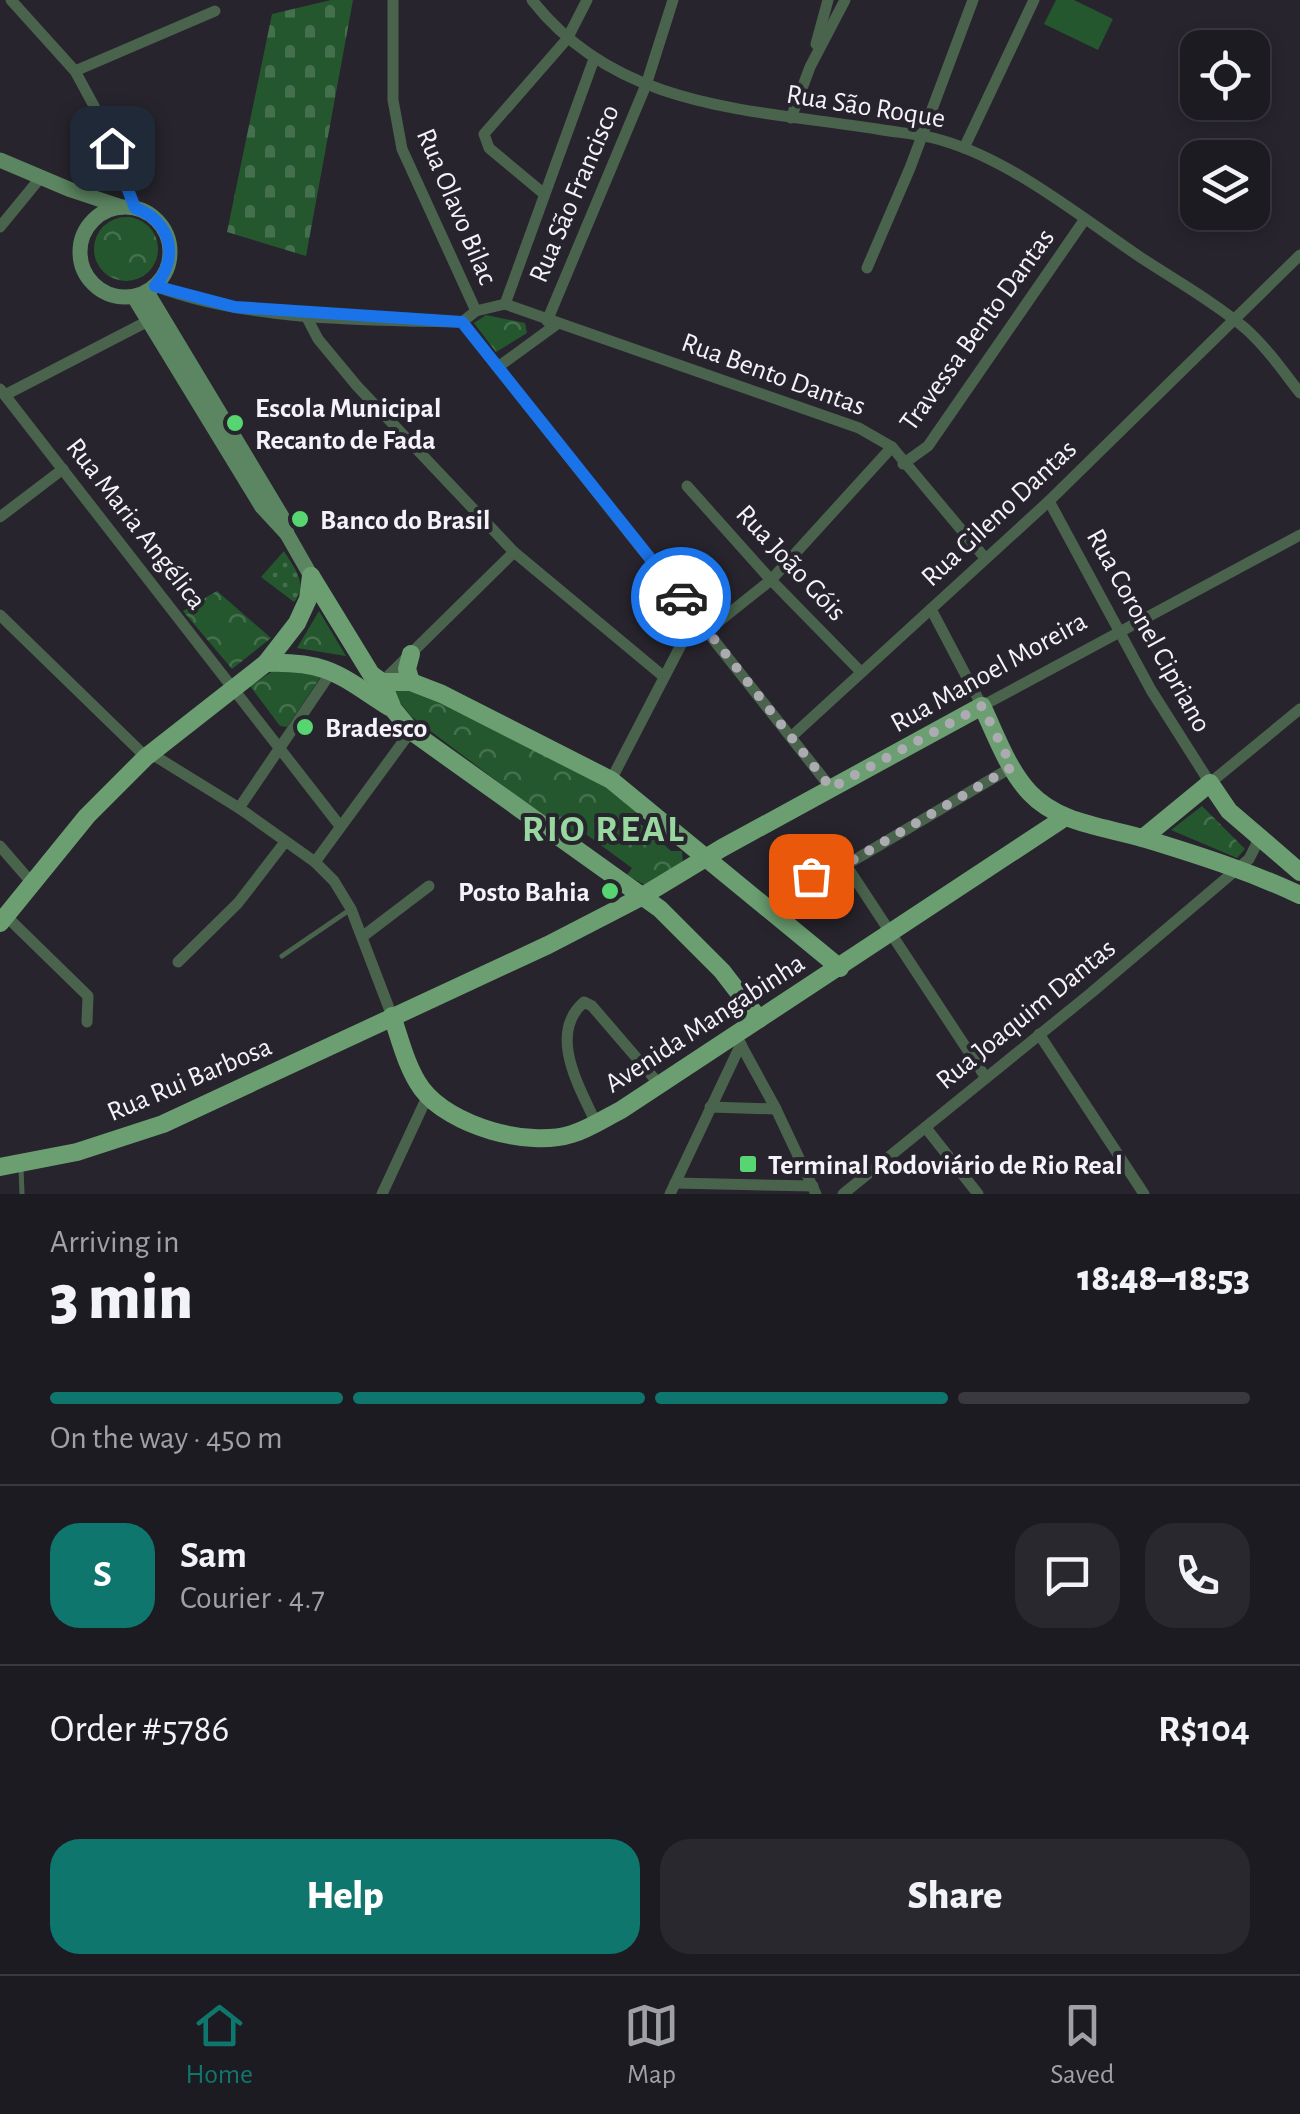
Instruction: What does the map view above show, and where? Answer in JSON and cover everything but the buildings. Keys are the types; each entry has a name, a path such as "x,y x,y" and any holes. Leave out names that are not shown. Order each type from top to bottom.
{"main road":[{"path":"3,920 87,816 148,755 266,663 297,623 308,599 311,576"},
{"path":"311,576 377,678 392,709 411,731 680,926 759,1018"},
{"path":"411,654 407,669 411,682"},
{"path":"266,663 325,660 377,678 411,682 484,714 611,780 840,968"},
{"path":"312,663 332,671 392,709"},
{"path":"982,706 1012,767 1031,794 1064,818 1237,868 1300,895"},
{"name":"Rua Manoel Moreira","path":"642,896 982,706"},
{"path":"1143,838 1210,783 1229,811 1300,872"},
{"name":"Avenida Mangabinha","path":"428,1096 475,1125 498,1133 553,1138 574,1134 738,1039 759,1018 1064,818"},
{"path":"428,1096 414,1075 392,1016 548,945 642,896"},
{"name":"Rua Rui Barbosa","path":"0,1168 116,1141 163,1124 392,1016"}],"street":[{"path":"11,0 75,71 94,106 129,207"},
{"name":"Rua Olavo Bilac","path":"393,0 393,100 402,149 476,311"},
{"name":"Rua São Roque","path":"532,0 567,40 594,59 646,85 728,107 921,136 964,148 1031,184 1235,320 1260,342 1300,393"},
{"path":"544,193 489,148 484,134 567,40 587,0"},
{"name":"Rua São Francisco","path":"552,322 646,85 673,0"},
{"path":"791,118 828,0"},
{"path":"810,67 846,0"},
{"path":"868,268 973,0"},
{"path":"964,148 1034,0"},
{"path":"75,71 215,11"},
{"path":"129,207 108,210 94,218 80,244 84,273 105,294 145,292 305,314 462,322 476,311 504,304 594,59"},
{"path":"0,160 72,190 148,212 167,234 170,262 145,292"},
{"path":"0,227 41,177"},
{"path":"72,190 92,209 94,218"},
{"name":"Travessa Bento Dantas","path":"902,464 928,446 1085,219"},
{"name":"Rua Gileno Dantas","path":"791,736 1048,501 1300,255"},
{"path":"145,292 154,318 284,520 287,534 311,576"},
{"name":"Rua Bento Dantas","path":"504,304 860,428 892,447"},
{"path":"305,314 318,339 358,386 514,552 662,676"},
{"path":"2,392 154,318"},
{"path":"462,322 831,788"},
{"path":"498,367 552,322"},
{"name":"Rua Maria Angélica","path":"2,392 340,826"},
{"path":"707,631 771,580 892,447 902,464 985,558"},
{"path":"0,517 63,469"},
{"name":"Rua João Góis","path":"688,486 771,580 862,672"},
{"name":"Rua Coronel Cipriano","path":"1048,501 1152,690 1210,783"},
{"name":"Rua Manoel Moreira","path":"982,706 1300,534"},
{"path":"377,678 411,654 514,552"},
{"path":"930,610 982,706"},
{"path":"611,780 696,616"},
{"path":"2,622 148,755 238,808 315,862 334,881 362,936 392,1016"},
{"path":"238,808 332,671"},
{"path":"1210,783 1300,709"},
{"path":"315,862 411,731"},
{"path":"796,879 846,864 1012,767"},
{"name":"Rua Joaquim Dantas","path":"843,1194 1249,859 1259,838"},
{"path":"178,962 238,903 285,842"},
{"path":"0,846 32,883"},
{"path":"846,864 986,1078"},
{"path":"362,936 429,886"},
{"path":"3,920 88,996 87,1022"},
{"path":"596,1123 566,1054 579,1004 592,1006 659,1084"},
{"path":"1039,1034 1144,1194"},
{"path":"738,1039 776,1109 815,1190 672,1188 738,1039"},
{"path":"382,1194 428,1096"},
{"path":"710,1106 776,1109"},
{"path":"926,1128 978,1194"}],"lane":[{"path":"282,956 350,909"},
{"path":"22,1164 22,1194"}],"green space":[{"path":"331,0 353,0 306,256 227,232 272,14"},
{"path":"1056,0 1074,0 1113,19 1098,50 1044,24"},
{"path":"126,217 149,226 158,249 149,272 126,281 103,272 94,249 103,226"},
{"path":"486,315 525,323 527,333 496,352 474,323"},
{"path":"284,551 300,582 294,602 261,577"},
{"path":"217,591 271,638 232,669 183,611"},
{"path":"319,611 346,656 297,648"},
{"path":"316,669 322,675 287,727 280,726 250,686 273,671"},
{"path":"397,687 443,699 604,783 637,810 633,817 671,851 682,851 683,864 645,885 627,875 632,868 583,832 575,840 412,717 393,694"},
{"path":"1202,806 1245,849 1237,858 1171,830"}],"way so far":[{"path":"681,597 831,788 982,706 1012,767 846,864 811,876"}],"place":[{"name":"Escola Municipal Recanto de Fada","path":"235,423"},
{"name":"Banco do Brasil","path":"300,519"},
{"name":"Bradesco","path":"305,727"},
{"name":"Posto Bahia","path":"610,891"},
{"name":"Terminal Rodoviário de Rio Real","path":"748,1164"}],"district":[{"name":"RIO REAL","path":"604,828"}],"route":[{"path":"112,148 135,208 148,212 167,234 170,262 155,286 204,302 235,307 462,322 681,597"}]}
